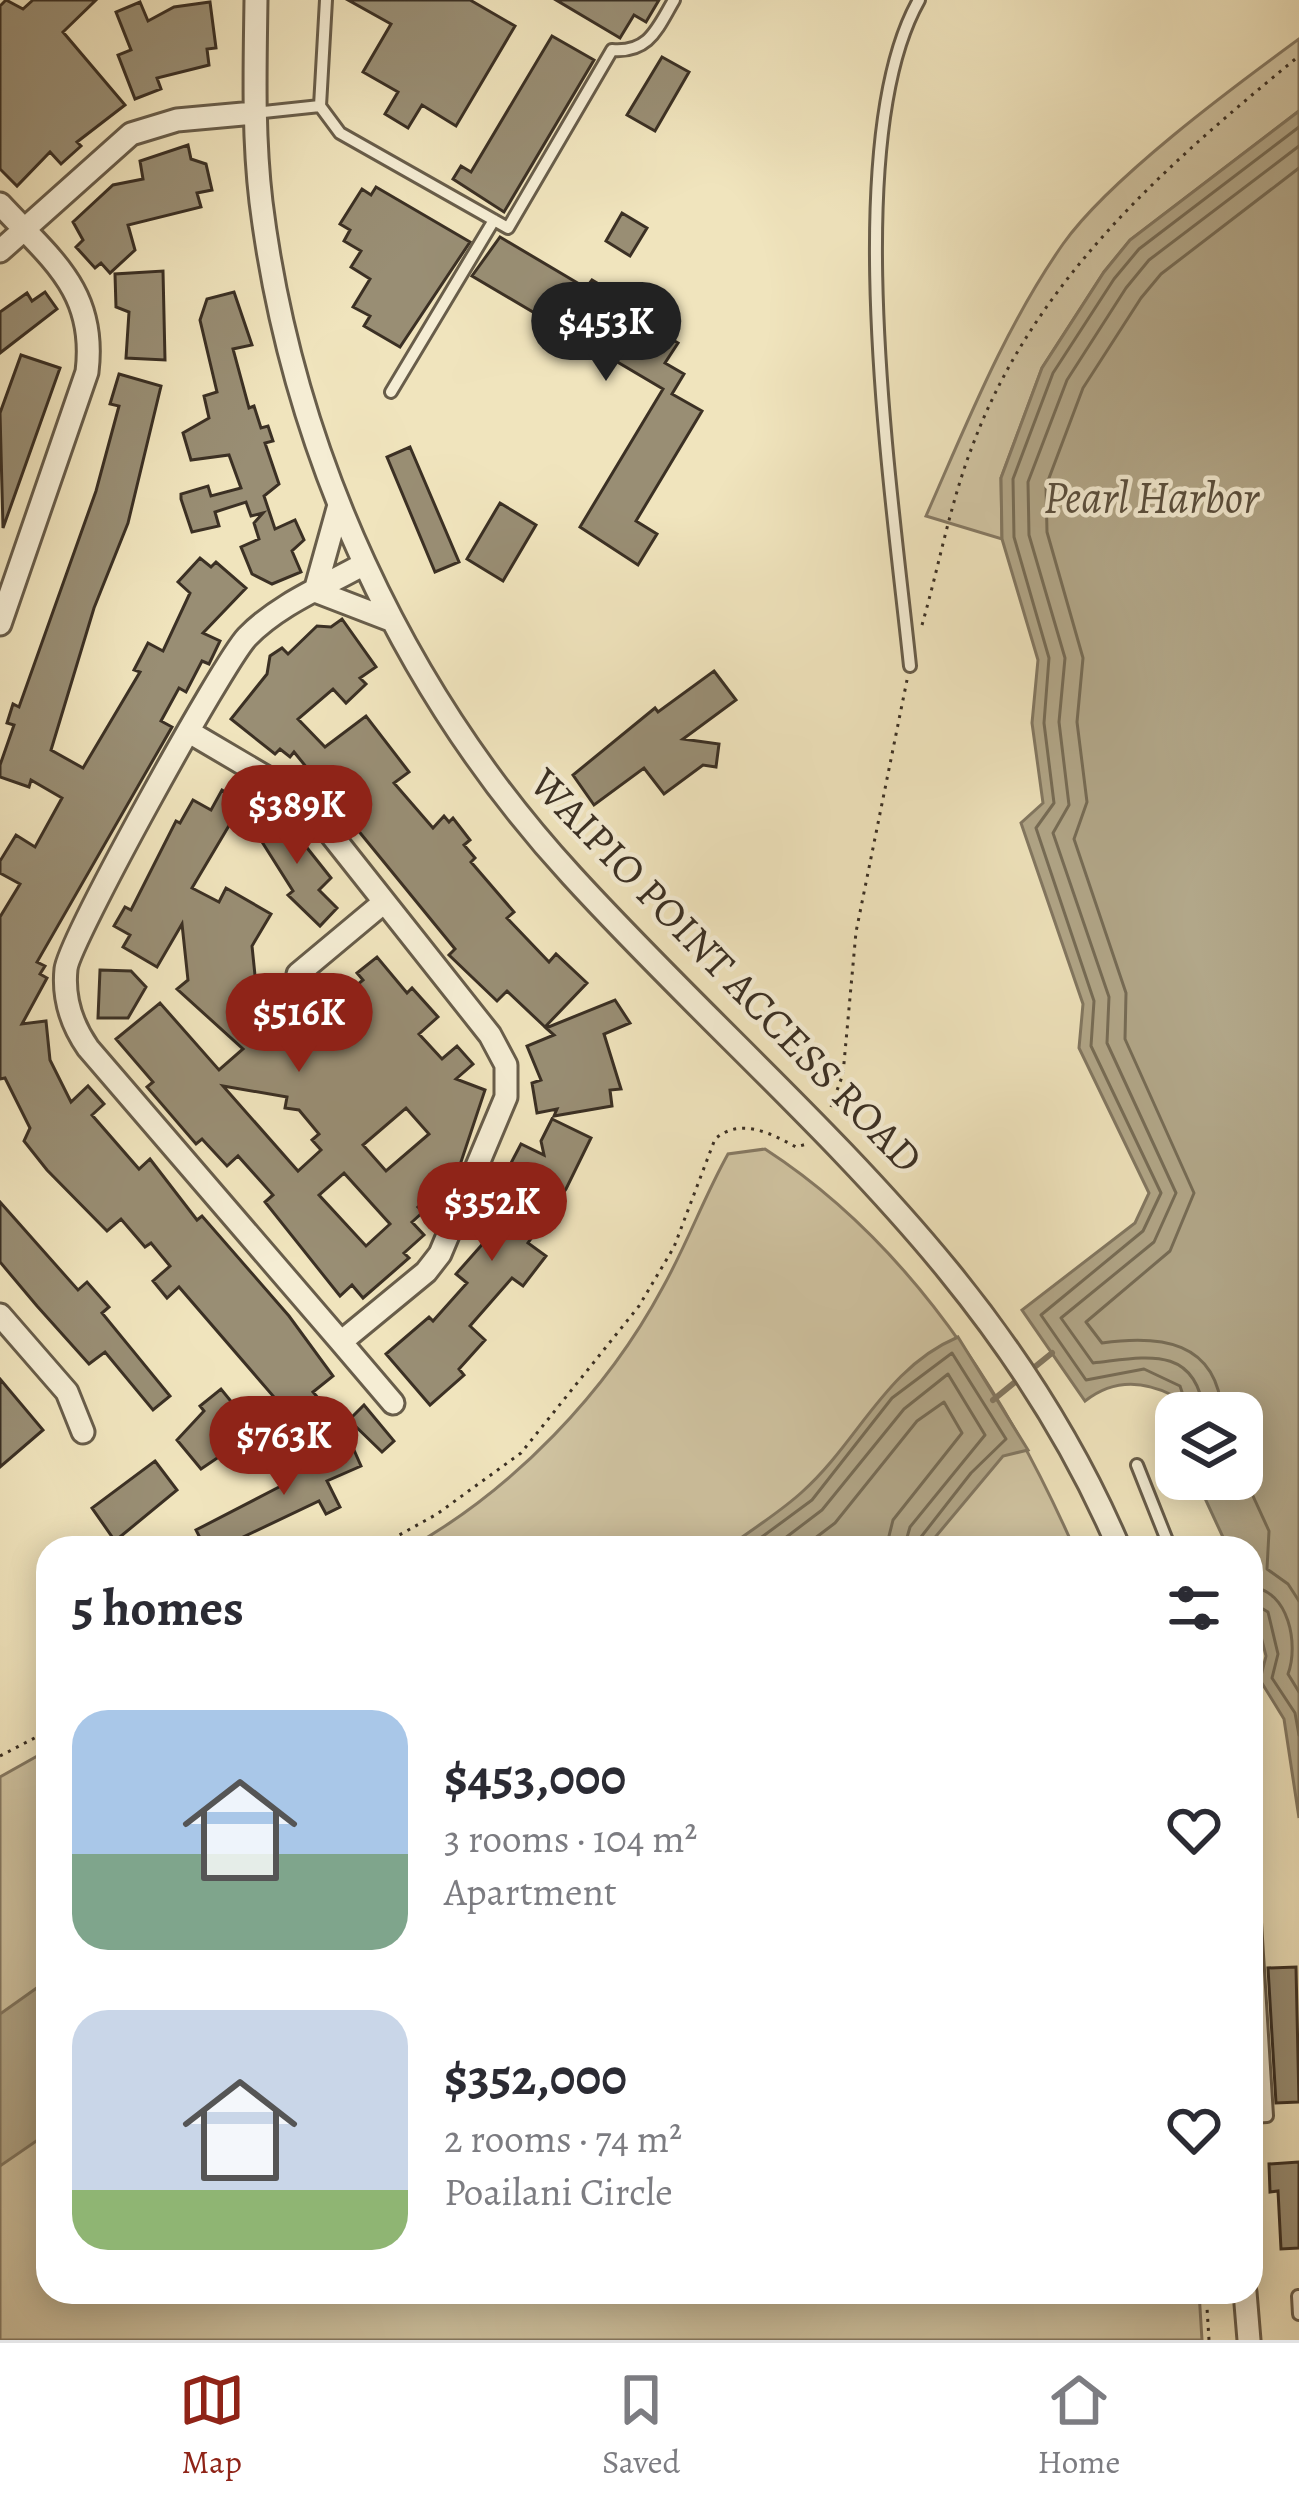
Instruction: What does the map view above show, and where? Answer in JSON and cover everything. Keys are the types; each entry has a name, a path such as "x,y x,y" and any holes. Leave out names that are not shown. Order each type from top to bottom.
{"street":[{"name":"WAIPIO POINT ACCESS ROAD","path":"256,0 254,112 275,285 313,434 364,564 393,621 455,726 571,876 916,1226 984,1312 1053,1413 1113,1536"},
{"path":"0,251 131,134 177,120 254,112"},
{"path":"0,204 80,298 90,346 81,390 0,624"},
{"path":"316,591 339,505"},
{"path":"364,564 285,607 242,643 72,946 66,967 70,1013 88,1048 393,1403"},
{"path":"316,591 393,621"},
{"path":"191,733 303,799 490,1035 508,1082 502,1113 440,1254 426,1272 340,1342"},
{"path":"298,974 383,903"},
{"path":"0,1315 67,1392 83,1432"},
{"path":"1246,2304 1249,2340"}],"lane":[{"path":"326,0 320,106 340,134 508,228 612,50 632,52 648,44 674,0"},
{"path":"910,667 885,422 880,140 901,32 920,0"},
{"path":"254,112 320,106"},
{"path":"391,392 494,220"},
{"path":"1137,1465 1165,1536"},
{"path":"1263,2052 1267,2116 1263,2116"},
{"path":"1298,2296 1299,2314"}],"path":[{"path":"398,1536 437,1514 521,1453 639,1306 674,1247 704,1161 726,1130 761,1129 796,1147 810,1143 822,1128 843,1073 856,932 910,667 971,448 1013,357 1074,265 1175,158 1299,56"},
{"path":"0,1756 36,1736"},
{"path":"1206,2304 1209,2340"}],"shaded area":[{"path":"1299,39 1299,111 1130,240 1042,368 1001,478 1002,539 926,516 1005,342 1063,244 1140,163"},
{"path":"765,1149 865,1229 909,1276 985,1378 1068,1536 428,1536 520,1468 614,1364 663,1287 728,1154"},
{"path":"36,1757 36,2304 1200,2304 1202,2340 0,2340 0,1777"}],"water":[{"name":"Pearl Harbor","path":"1299,111 1299,1818 1284,1719 1263,1685 1263,1536 1222,1536 1206,1500 1263,1500 1263,1392 1164,1392 1117,1385 1085,1401 1022,1310 1135,1223 1149,1193 1079,1048 1083,1004 1021,823 1043,803 1032,723 1038,660 1002,539 1001,478 1042,368 1130,240"},
{"path":"958,1337 1028,1450 1003,1456 936,1536 744,1536 802,1492 892,1386 933,1350"},
{"path":"36,1988 36,2141 0,2166 0,2014"}],"building":[{"path":"6,0 23,9 33,0 96,0 63,32 125,105 77,142 81,146 61,164 50,152 17,186 0,169 0,6"},
{"path":"348,0 470,0 515,26 456,126 422,105 408,128 385,114 398,92 363,72 391,24"},
{"path":"556,0 659,0 646,22 634,15 620,38"},
{"path":"140,2 148,21 174,7 210,2 216,48 207,49 209,65 157,78 161,89 135,99 118,55 131,50 116,12"},
{"path":"552,36 594,60 504,212 453,179 461,166 471,172"},
{"path":"662,57 689,72 655,131 627,115"},
{"path":"188,145 191,159 206,164 212,190 197,193 201,207 128,225 135,250 110,273 101,263 95,268 76,247 83,240 73,222 113,185 143,179 140,161"},
{"path":"376,187 470,242 400,347 364,326 370,316 353,307 370,279 351,267 361,251 344,241 350,230 340,224 362,189 371,195"},
{"path":"622,213 647,228 630,256 606,241"},
{"path":"500,237 586,288 592,280 617,295 612,304 678,343 665,363 684,374 672,394 702,411 636,521 657,534 638,565 580,527 663,389 472,276"},
{"path":"163,271 165,360 126,358 129,312 116,307 115,274"},
{"path":"45,292 57,309 0,353 0,312 27,293 32,301"},
{"path":"234,292 252,345 233,349 249,408 254,406 261,428 268,426 273,441 265,443 279,484 264,496 275,529 295,520 304,540 292,551 301,572 272,584 252,574 241,547 259,539 254,523 263,513 251,516 246,502 215,512 219,526 192,532 181,499 181,494 208,486 211,496 241,488 229,455 191,460 183,433 209,418 204,396 217,392 200,320 207,299"},
{"path":"21,355 60,368 3,528 0,413"},
{"path":"119,374 161,386 128,523 94,608 51,750 83,768 140,672 134,670 148,643 163,651 190,593 178,582 200,558 211,567 216,562 246,588 203,633 220,641 209,664 202,661 186,692 179,688 161,721 172,727 37,962 45,966 40,974 47,978 22,1024 46,1021 50,1060 71,1102 88,1086 104,1104 92,1115 139,1169 150,1159 197,1220 202,1216 289,1316 333,1376 313,1392 325,1406 284,1440 269,1423 201,1469 177,1440 204,1411 200,1406 221,1389 247,1421 274,1397 179,1287 167,1298 153,1281 170,1266 151,1243 145,1247 121,1219 107,1231 47,1170 24,1141 30,1128 5,1078 0,1079 0,917 20,884 0,873 0,861 16,835 35,847 62,798 31,780 29,787 0,777 14,725 7,723 13,704 19,707 96,491 119,406 110,404"},
{"path":"410,447 459,562 435,572 387,457"},
{"path":"500,503 536,525 503,581 467,559"},
{"path":"342,619 376,667 360,678 366,684 346,703 333,689 298,719 325,747 366,716 409,772 394,783 433,828 444,816 449,822 453,818 470,840 464,845 475,858 471,862 514,912 507,918 549,962 556,954 587,983 545,1027 507,991 497,1001 449,955 455,949 294,752 290,757 280,749 275,754 231,719 267,674 270,656 282,648 288,654 317,626 331,627"},
{"path":"714,671 736,700 683,739 719,744 716,767 703,765 664,794 644,768 594,805 573,775 655,708 658,712"},
{"path":"222,790 243,802 192,888 219,902 226,888 271,914 252,946 257,995 283,1018 313,1023 364,1018 345,995 363,980 357,973 377,957 407,993 412,988 438,1017 419,1034 442,1059 457,1046 473,1064 456,1079 485,1090 457,1174 418,1207 423,1212 412,1222 424,1235 404,1253 409,1258 363,1298 352,1285 340,1296 265,1202 273,1195 238,1156 227,1166 202,1139 196,1144 147,1087 153,1082 116,1039 160,1003 219,1070 243,1049 177,989 188,980 182,924 157,967 123,947 130,935 114,926 125,907 131,910 176,821 180,823 193,800 211,810","holes":["223,1086 287,1097 285,1108 299,1110 319,1134 312,1140 321,1150 298,1171","406,1108 429,1134 386,1171 363,1145","344,1173 390,1224 366,1246 319,1195"]},
{"path":"273,805 331,878 319,890 337,908 320,926 288,895 293,891 257,834"},
{"path":"100,970 131,971 146,987 128,1018 98,1018"},
{"path":"615,1000 630,1023 604,1034 621,1089 610,1090 612,1106 554,1116 557,1109 537,1113 532,1083 541,1080 527,1046 554,1035 546,1028"},
{"path":"552,1119 591,1138 566,1189 528,1243 546,1256 523,1286 512,1278 470,1326 485,1340 459,1369 464,1375 430,1405 386,1354 429,1317 433,1321 467,1283 456,1274 487,1239 479,1233 524,1169 511,1163 521,1144 544,1155 541,1141"},
{"path":"0,1202 78,1290 87,1282 109,1307 102,1313 170,1396 153,1410 105,1352 89,1364 0,1262"},
{"path":"0,1379 43,1430 0,1467"},
{"path":"364,1405 394,1441 382,1452 349,1420"},
{"path":"350,1441 361,1466 327,1481 340,1507 326,1514 319,1501 245,1536 199,1536 196,1530 281,1486 276,1477"},
{"path":"155,1461 177,1490 121,1536 112,1536 92,1508"},
{"path":"1296,1967 1299,2102 1276,2103 1268,1968"},
{"path":"1299,2162 1299,2248 1281,2249 1278,2191 1270,2192 1269,2164"}],"waterway":[{"path":"1031,1370 1052,1353"},
{"path":"993,1400 1020,1378"}]}
